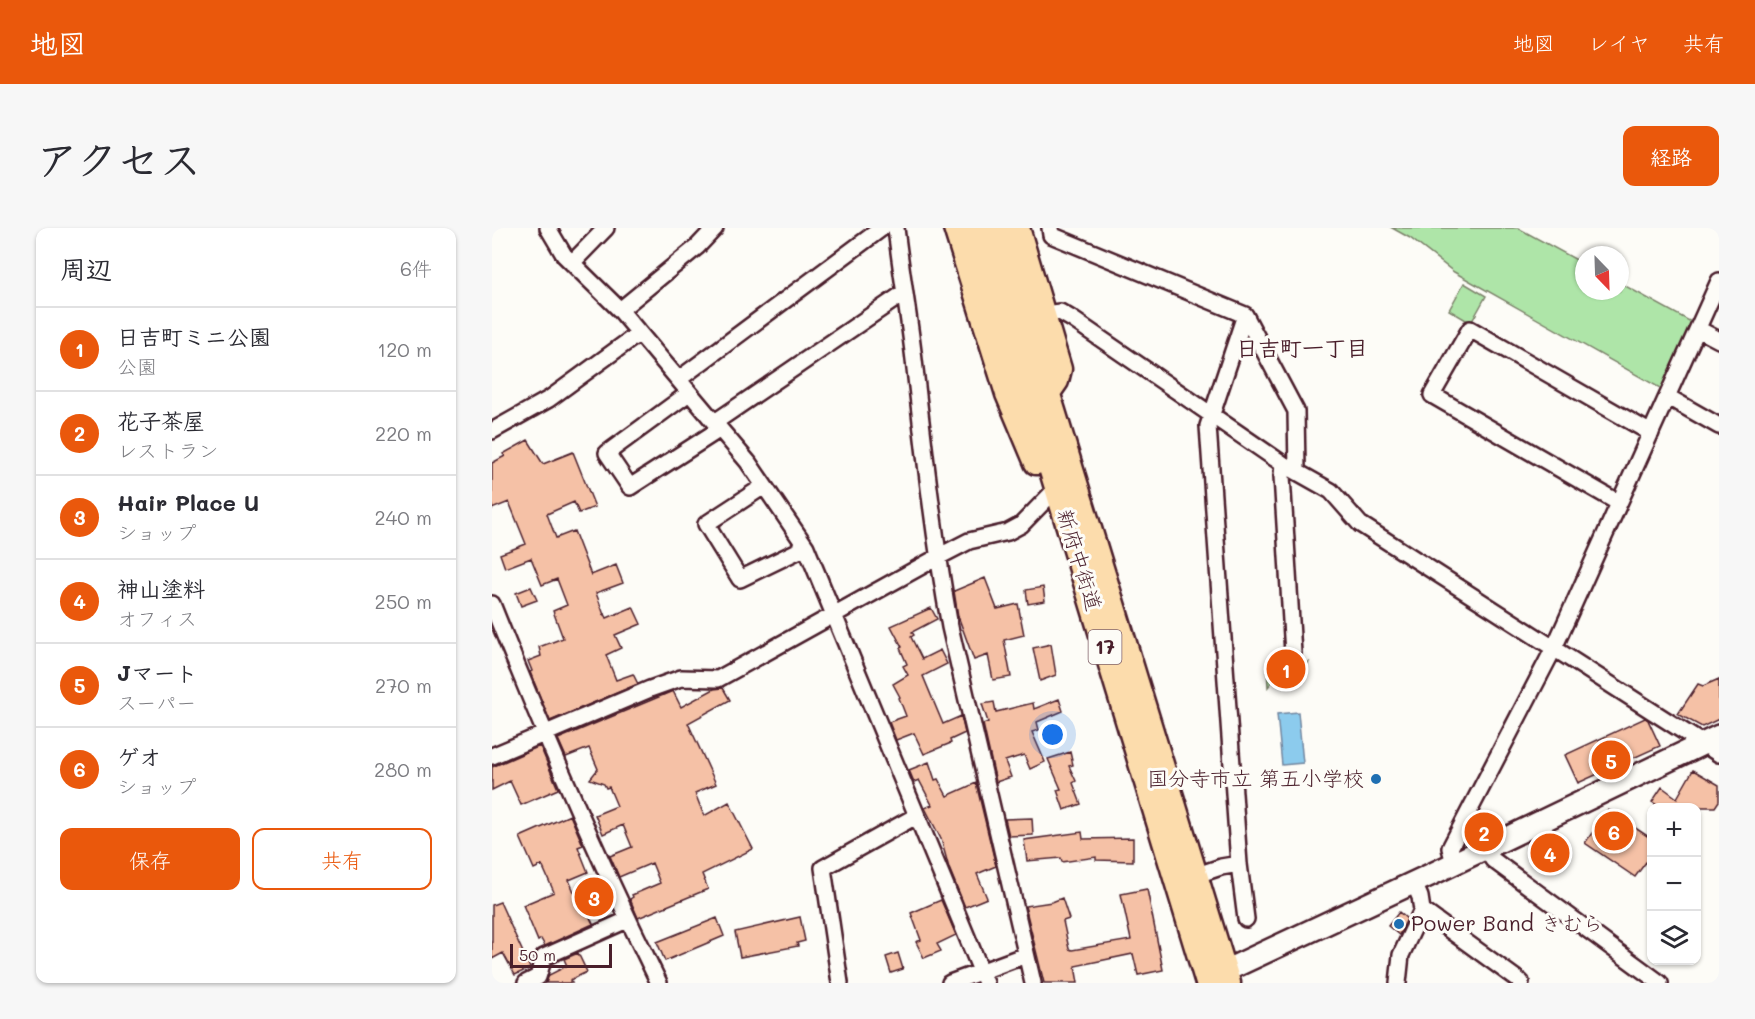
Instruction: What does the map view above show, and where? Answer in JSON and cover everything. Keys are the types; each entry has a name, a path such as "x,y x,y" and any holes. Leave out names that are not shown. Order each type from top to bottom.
{"main road":[{"name":"17","path":"955,228 1007,394 1042,477 1057,489"},
{"name":"17","path":"977,228 1024,313"},
{"name":"17","path":"1016,229 1024,313"},
{"name":"新府中街道","path":"1024,313 1057,489 1179,891 1204,982"},
{"name":"新府中街道","path":"1024,313 1228,977"},
{"name":"新府中街道","path":"1134,675 1154,779 1209,960 1209,971 1204,982"}],"street":[{"path":"548,228 564,255 620,310 638,334 718,425 806,547 984,977"},
{"path":"572,263 606,228"},
{"path":"620,310 697,247 715,228"},
{"path":"679,380 882,228"},
{"path":"896,228 938,557 950,627 1033,983"},
{"path":"1050,228 1051,235 1245,315 1296,411 1297,471"},
{"path":"1454,863 1450,848 1554,648 1719,281"},
{"path":"689,393 607,453 630,487 904,293"},
{"path":"1024,313 1060,312 1072,319 1283,464 1331,491 1360,524 1554,648 1713,745"},
{"path":"1245,315 1210,413 1208,426 1239,864 1246,919"},
{"path":"1619,503 1432,395 1470,329 1650,433"},
{"path":"1698,329 1719,340"},
{"path":"492,431 549,399 638,334"},
{"path":"1668,397 1719,426"},
{"path":"1283,464 1293,653"},
{"path":"764,486 706,524 740,579 806,547"},
{"path":"492,756 681,678 718,679 969,541 1008,532 1021,525 1057,489"},
{"path":"492,604 544,734 627,920 659,983"},
{"path":"1204,982 1228,977 1454,863 1713,745"},
{"path":"840,983 823,868 916,816"},
{"path":"1486,849 1494,860 1660,983"},
{"path":"1197,875 1239,864"},
{"path":"1398,983 1401,955 1422,910 1414,883"},
{"path":"1422,910 1521,982"},
{"path":"526,983 538,977 544,957 627,920"},
{"path":"950,983 984,977 1026,955"}],"green space":[{"path":"1392,228 1518,228 1575,259 1575,300 1629,300 1629,288 1695,324 1667,392 1454,272 1410,238"},
{"path":"1464,283 1486,296 1471,323 1449,310"},
{"path":"1298,653 1299,664 1309,662 1302,676 1293,683 1280,672 1268,687 1267,667 1291,664 1291,654"}],"water":[{"path":"1298,712 1303,763 1282,765 1277,714"}],"building":[{"path":"528,440 543,464 573,452 595,507 579,513 574,502 547,514 556,538 574,531 591,575 616,565 623,583 596,593 604,615 607,618 633,607 641,624 615,635 621,648 606,655 616,680 633,674 638,684 550,721 530,672 532,671 528,661 541,656 539,647 563,638 553,611 567,605 557,579 542,585 531,558 505,568 500,554 526,544 509,502 492,509 492,463"},
{"path":"985,578 997,609 1018,604 1024,635 1004,640 1011,677 993,680 988,655 974,660 958,616 954,591"},
{"path":"531,587 537,600 521,606 516,593"},
{"path":"1043,587 1045,601 1028,604 1026,590"},
{"path":"931,608 937,619 912,632 914,635 911,637 922,659 940,650 947,664 923,676 943,724 961,716 965,733 950,740 951,743 924,754 914,733 896,740 889,722 906,716 893,684 908,675 903,666 907,664 900,648 902,647 891,626"},
{"path":"1051,644 1056,675 1040,681 1033,648"},
{"path":"1719,679 1719,719 1702,727 1678,714 1698,684 1703,686"},
{"path":"723,688 730,700 688,723 716,784 695,793 704,816 729,802 753,849 702,874 708,889 638,918 630,899 632,895 660,883 652,863 619,877 610,856 632,847 623,825 603,834 595,815 617,806 609,787 606,788 604,784 590,779 598,769 589,748 566,757 558,739 673,691 681,707 714,689"},
{"path":"1059,699 1063,711 1037,722 1039,730 1032,732 1045,762 1030,769 1024,755 1005,761 1011,777 996,782 983,724 988,722 982,704 994,702 996,712 1033,703 1034,709"},
{"path":"1645,718 1660,746 1578,783 1565,755"},
{"path":"540,746 558,789 521,805 510,781 492,790 492,767"},
{"path":"1070,752 1073,765 1069,766 1076,781 1073,783 1081,804 1064,810 1057,790 1061,789 1048,759"},
{"path":"929,762 935,780 938,779 947,796 976,783 996,866 977,874 987,898 965,907 949,868 941,839 925,808 932,805 919,780 914,782 909,770"},
{"path":"1693,770 1719,785 1719,801 1715,807 1701,807 1701,803 1652,802 1662,787 1677,798"},
{"path":"1608,810 1647,836 1647,861 1635,877 1585,843"},
{"path":"570,815 583,845 578,847 588,872 569,880 583,913 587,911 593,924 545,946 541,939 538,941 523,905 554,892 542,865 534,869 520,837"},
{"path":"1032,818 1033,835 1009,836 1005,819"},
{"path":"1082,832 1083,839 1133,838 1133,861 1096,860 1096,857 1062,862 1061,858 1027,861 1024,840"},
{"path":"1147,889 1163,970 1138,975 1133,954 1075,966 1078,983 1044,983 1025,906 1062,898 1069,919 1063,921 1069,949 1072,950 1131,940 1121,894"},
{"path":"941,900 956,935 937,944 941,951 924,958 916,942 921,940 911,913"},
{"path":"500,902 530,968 515,975 503,953 492,959 492,905"},
{"path":"1399,912 1407,919 1399,935 1388,926"},
{"path":"800,917 805,941 797,943 798,946 740,957 735,932"},
{"path":"717,918 724,936 665,961 657,942"},
{"path":"578,953 587,972 570,980 572,983 546,983 549,975 567,966 564,959"},
{"path":"898,953 903,969 891,973 886,957"}],"place":[{"name":"日吉町ミニ公園","path":"1286,669"},
{"name":"Jマート","path":"1611,760"},
{"name":"国分寺市立 第五小学校","path":"1376,779"},
{"name":"ゲオ","path":"1614,831"},
{"name":"花子茶屋","path":"1484,832"},
{"name":"神山塗料","path":"1550,853"},
{"name":"Hair Place U","path":"594,897"},
{"name":"Power Band きむら","path":"1399,924"}],"district":[{"name":"日吉町一丁目","path":"1302,348"}]}
